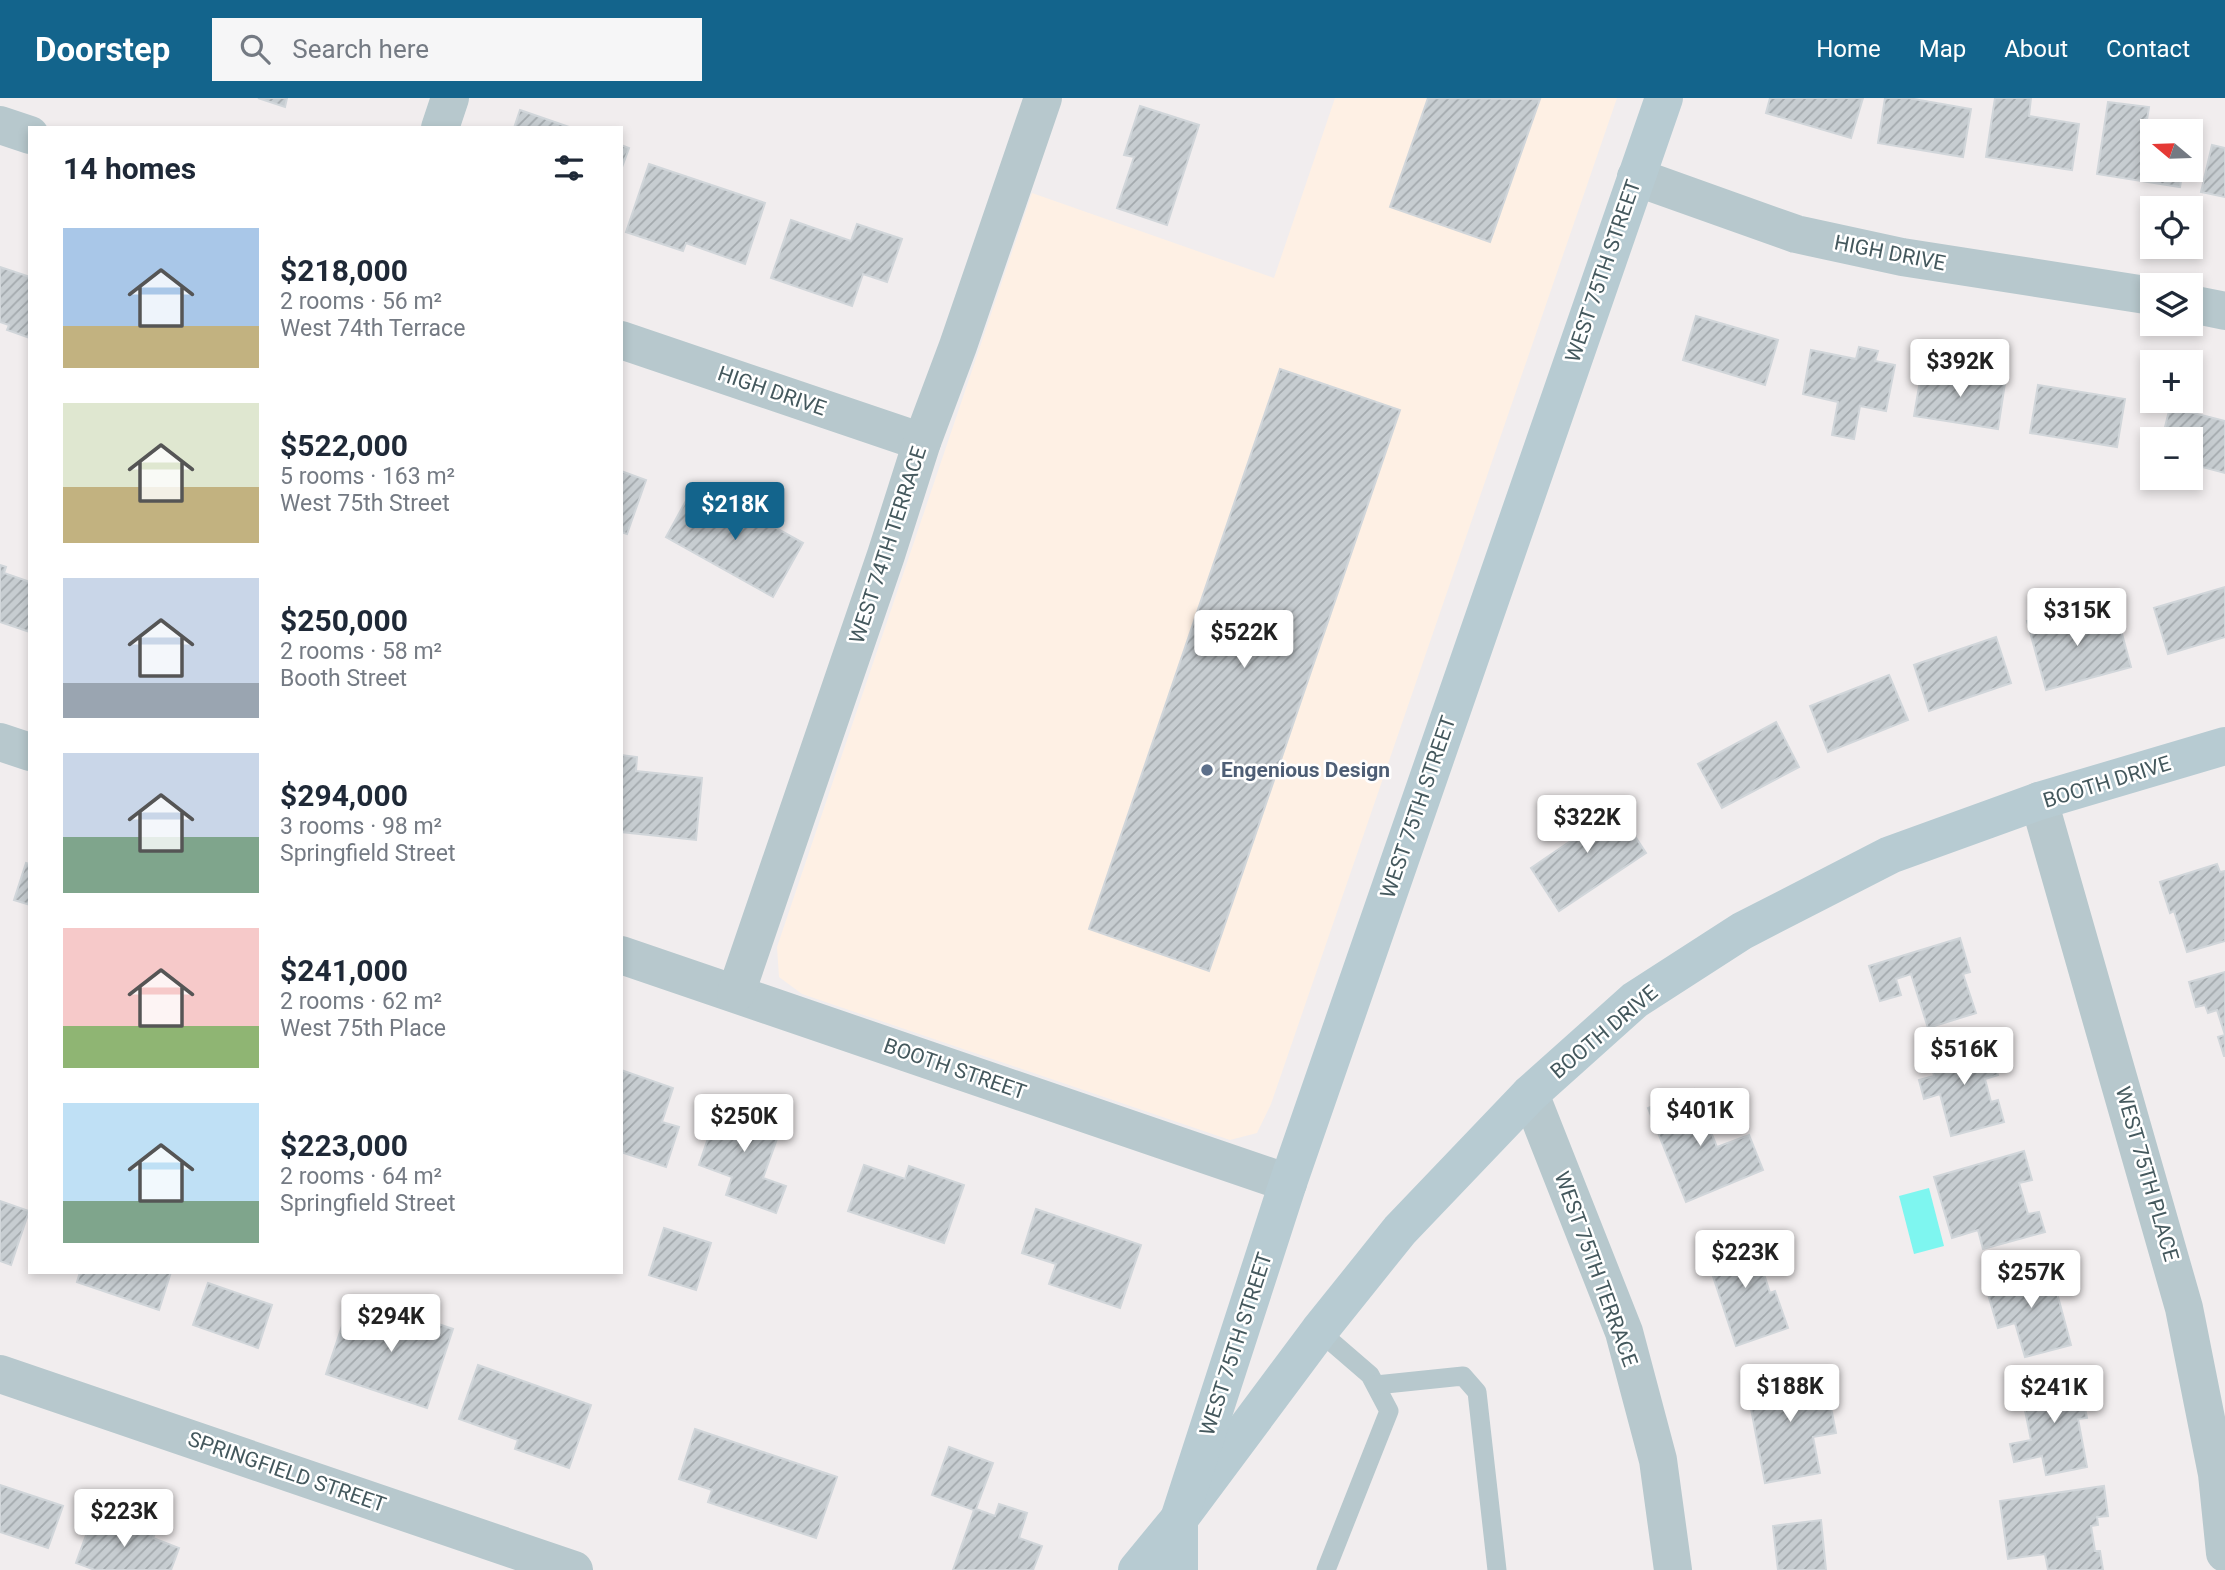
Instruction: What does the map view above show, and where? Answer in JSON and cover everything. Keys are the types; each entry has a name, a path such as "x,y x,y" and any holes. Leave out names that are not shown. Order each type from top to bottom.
{"main road":[{"name":"WEST 75TH STREET","path":"1179,1570 1180,1519 1288,1183 1664,98"},
{"name":"BOOTH DRIVE","path":"1180,1519 1319,1331 1401,1230 1530,1094 1635,1000 1742,931 1891,855 2039,801 2225,746"},
{"name":"WEST 75TH STREET","path":"1137,1570 1180,1519"}],"street":[{"path":"441,126 450,98"},
{"name":"WEST 74TH TERRACE","path":"736,993 922,442 958,346 1043,98"},
{"path":"0,125 28,134"},
{"name":"HIGH DRIVE","path":"1636,177 1796,234 1902,257 2140,294"},
{"path":"2203,306 2225,311"},
{"name":"HIGH DRIVE","path":"623,341 922,442"},
{"path":"0,742 28,751"},
{"name":"WEST 75TH PLACE","path":"2039,801 2184,1308 2217,1474 2225,1553"},
{"name":"BOOTH STREET","path":"623,956 1288,1183"},
{"name":"WEST 75TH TERRACE","path":"1530,1094 1624,1332 1658,1461 1673,1570"},
{"name":"SPRINGFIELD STREET","path":"0,1374 574,1570"}],"lane":[{"path":"1319,1331 1370,1375 1389,1411 1326,1570"},
{"path":"1376,1385 1463,1376 1477,1392 1497,1570"}],"shaded area":[{"path":"1335,98 1617,98 1271,1104 1257,1133 1230,1140 802,994 779,977 777,947 1032,193 1274,278"}],"water":[{"path":"1929,1188 1944,1246 1914,1254 1899,1196"}],"building":[{"path":"258,98 287,98 285,107"},
{"path":"1428,98 1540,99 1490,242 1390,207"},
{"path":"1770,98 1863,98 1851,138 1766,113"},
{"path":"1885,98 1908,98 1971,109 1963,157 1878,143"},
{"path":"1995,98 2031,98 2029,116 2079,124 2072,170 1986,157"},
{"path":"2108,102 2149,107 2147,119 2140,119 2140,181 2097,174"},
{"path":"1140,106 1199,125 1167,225 1117,208 1134,157 1124,155"},
{"path":"520,110 566,126 515,126"},
{"path":"2212,145 2225,148 2225,197 2201,192"},
{"path":"623,146 629,148 623,164"},
{"path":"649,164 765,203 745,264 686,243 683,251 626,232"},
{"path":"2148,182 2181,182 2180,187"},
{"path":"791,220 851,241 857,224 902,239 887,282 863,274 852,306 771,278"},
{"path":"0,267 28,276 28,337 7,330 9,325 0,322"},
{"path":"1696,316 1778,340 1765,385 1683,360"},
{"path":"1859,347 1878,351 1875,361 1895,365 1886,411 1860,406 1854,439 1832,435 1838,402 1803,394 1811,350 1856,359"},
{"path":"1280,369 1400,410 1209,971 1089,929"},
{"path":"1922,369 2005,383 1998,429 1914,416"},
{"path":"2038,385 2125,399 2117,447 2030,433"},
{"path":"2168,413 2194,413 2225,421 2225,473 2203,467 2203,427 2165,427"},
{"path":"623,472 646,480 627,534 623,533"},
{"path":"693,488 750,520 753,515 803,543 773,597 666,537"},
{"path":"0,565 6,567 4,573 28,581 28,631 0,622"},
{"path":"2225,587 2225,637 2168,654 2154,608"},
{"path":"2084,606 2090,626 2118,619 2131,667 2046,690 2027,621"},
{"path":"1996,637 2011,683 1929,711 1914,665"},
{"path":"1889,675 1908,720 1828,752 1810,706"},
{"path":"1776,722 1799,767 1722,808 1698,764"},
{"path":"623,755 637,757 636,771 702,778 696,840 623,832"},
{"path":"1580,799 1597,823 1617,809 1646,853 1559,911 1531,868 1575,838 1559,813"},
{"path":"26,863 28,864 28,904 14,900"},
{"path":"2217,864 2220,872 2225,871 2225,941 2187,952 2174,911 2170,913 2160,882"},
{"path":"1960,938 1970,972 1963,974 1976,1013 1928,1028 1911,974 1896,979 1901,995 1880,1001 1869,966"},
{"path":"2225,972 2225,1035 2217,1010 2208,1013 2205,1005 2196,1007 2189,982"},
{"path":"2225,1035 2225,1056 2224,1056 2218,1037"},
{"path":"1988,1039 1998,1075 1985,1079 1991,1102 1998,1100 2004,1122 1951,1136 1940,1094 1924,1099 1919,1080 1934,1076 1929,1054"},
{"path":"623,1071 673,1088 662,1122 679,1127 666,1167 623,1153"},
{"path":"1694,1089 1717,1147 1749,1135 1763,1170 1686,1202 1648,1108"},
{"path":"721,1100 783,1122 763,1178 786,1186 776,1213 726,1195 732,1177 699,1165"},
{"path":"2024,1151 2032,1180 2019,1183 2028,1214 2039,1212 2045,1232 1983,1249 1978,1230 1952,1238 1934,1177"},
{"path":"864,1165 905,1179 909,1166 964,1185 944,1243 848,1211"},
{"path":"0,1201 28,1211 28,1214 11,1265 0,1261"},
{"path":"1036,1209 1141,1245 1120,1308 1049,1284 1056,1264 1022,1253"},
{"path":"664,1228 711,1243 696,1290 649,1275"},
{"path":"1751,1233 1770,1293 1775,1291 1788,1328 1736,1346 1704,1249"},
{"path":"2050,1267 2071,1345 2025,1357 2015,1323 1998,1328 1985,1284"},
{"path":"79,1274 170,1274 159,1310 77,1282"},
{"path":"208,1283 272,1305 258,1348 193,1325"},
{"path":"387,1307 453,1329 427,1408 326,1374 346,1314 360,1318 363,1309 384,1316"},
{"path":"478,1365 591,1405 569,1468 515,1449 518,1440 459,1419"},
{"path":"1795,1373 1797,1383 1825,1377 1836,1433 1813,1437 1820,1473 1765,1483 1746,1382"},
{"path":"2078,1374 2087,1418 2078,1419 2087,1467 2046,1475 2042,1456 2014,1462 2010,1444 2031,1440 2020,1386"},
{"path":"695,1429 837,1477 816,1538 708,1502 712,1490 679,1479"},
{"path":"949,1447 993,1463 976,1509 995,1516 999,1504 1027,1513 1019,1538 1042,1546 1033,1570 953,1570 974,1510 932,1495"},
{"path":"0,1485 63,1506 48,1548 0,1532"},
{"path":"2104,1486 2108,1516 2097,1517 2098,1525 2091,1526 2095,1551 2100,1551 2103,1570 2048,1570 2045,1554 2008,1559 2000,1501"},
{"path":"93,1516 137,1532 140,1525 156,1531 153,1538 179,1548 171,1570 95,1570 76,1563"},
{"path":"1821,1520 1826,1570 1778,1570 1773,1526"}],"place":[{"name":"Engenious Design","path":"1207,770"}]}
